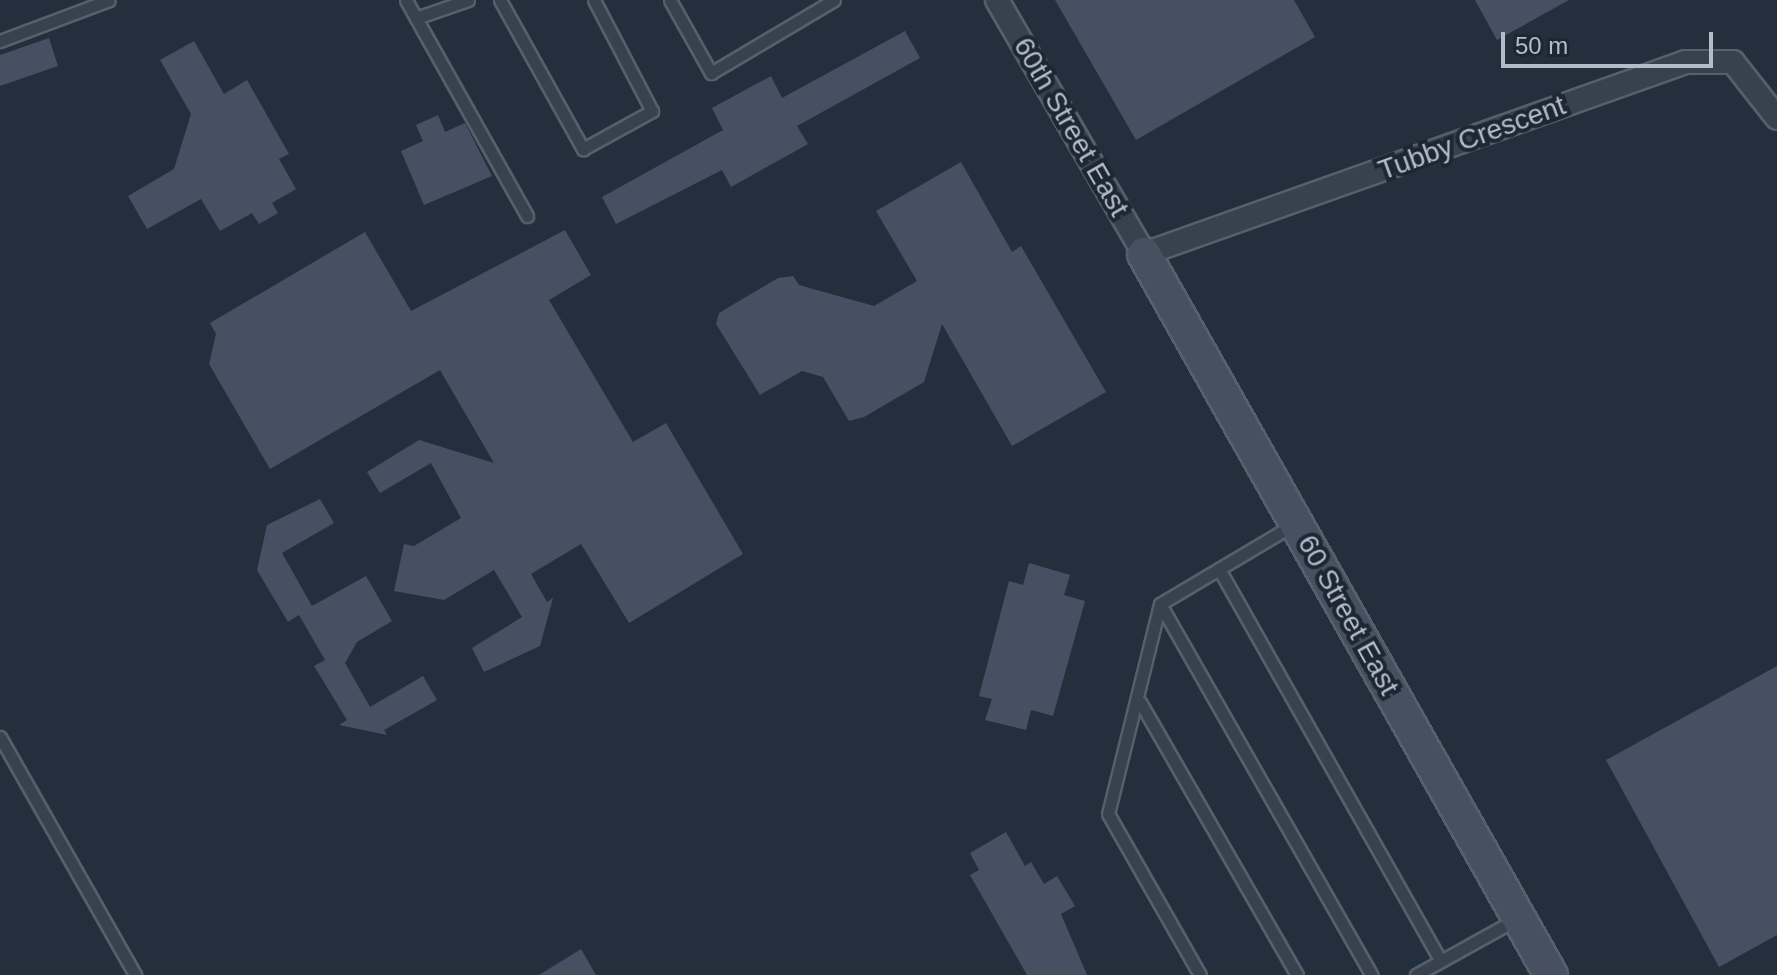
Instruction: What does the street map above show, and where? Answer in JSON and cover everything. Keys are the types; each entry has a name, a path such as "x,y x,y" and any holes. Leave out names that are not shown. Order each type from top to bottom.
{"street":[{"name":"60th Street East","path":"997,0 1144,254"},
{"name":"Tubby Crescent","path":"1144,254 1686,62 1733,62 1777,118"},
{"name":"60 Street East","path":"1144,254 1551,975"}],"lane":[{"path":"0,41 109,0"},
{"path":"406,0 527,216"},
{"path":"416,18 468,0"},
{"path":"500,0 583,149 652,111 594,0"},
{"path":"670,0 711,73 834,0"},
{"path":"1200,975 1108,814 1140,702 1160,604 1296,524"},
{"path":"1219,569 1441,961"},
{"path":"1160,604 1372,975"},
{"path":"1140,702 1297,975"},
{"path":"0,737 135,975"},
{"path":"1416,975 1519,918"}],"building":[{"path":"1055,0 1294,0 1315,37 1136,140"},
{"path":"1475,0 1569,0 1497,40"},
{"path":"905,31 920,58 797,126 808,144 731,187 722,170 616,224 602,197 723,130 712,108 771,76 782,98"},
{"path":"49,38 58,66 0,86 0,55"},
{"path":"194,41 224,94 247,80 289,154 279,159 296,189 272,203 278,213 259,224 252,213 220,231 201,199 147,229 128,196 174,169 191,114 160,60"},
{"path":"438,115 445,132 465,123 492,176 424,205 401,151 423,141 416,125"},
{"path":"961,162 1012,252 1021,246 1106,392 1012,446 942,324 924,382 864,417 849,421 823,377 802,371 760,395 716,324 719,313 778,278 793,276 799,285 874,306 917,281 876,211"},
{"path":"565,230 591,275 549,300 633,442 666,423 743,554 629,623 581,544 531,574 547,602 553,598 540,646 484,672 472,648 522,617 494,570 444,600 394,591 404,544 414,546 461,518 431,463 380,493 367,472 419,440 494,463 440,370 270,469 209,364 216,334 210,323 365,232 411,311"},
{"path":"320,499 334,523 282,553 312,606 366,576 392,621 357,642 345,663 370,707 423,676 437,700 384,730 387,735 339,725 347,720 314,666 325,660 299,615 288,622 257,570 267,525"},
{"path":"1029,563 1070,575 1064,595 1085,601 1053,716 1031,710 1026,730 985,720 992,699 979,696 1009,581 1023,585"},
{"path":"1777,666 1777,935 1719,967 1606,760"},
{"path":"1006,832 1025,866 1031,862 1044,884 1057,876 1075,906 1061,914 1087,975 1027,975 970,875 979,870 970,853"},
{"path":"581,949 596,975 539,975"}]}
